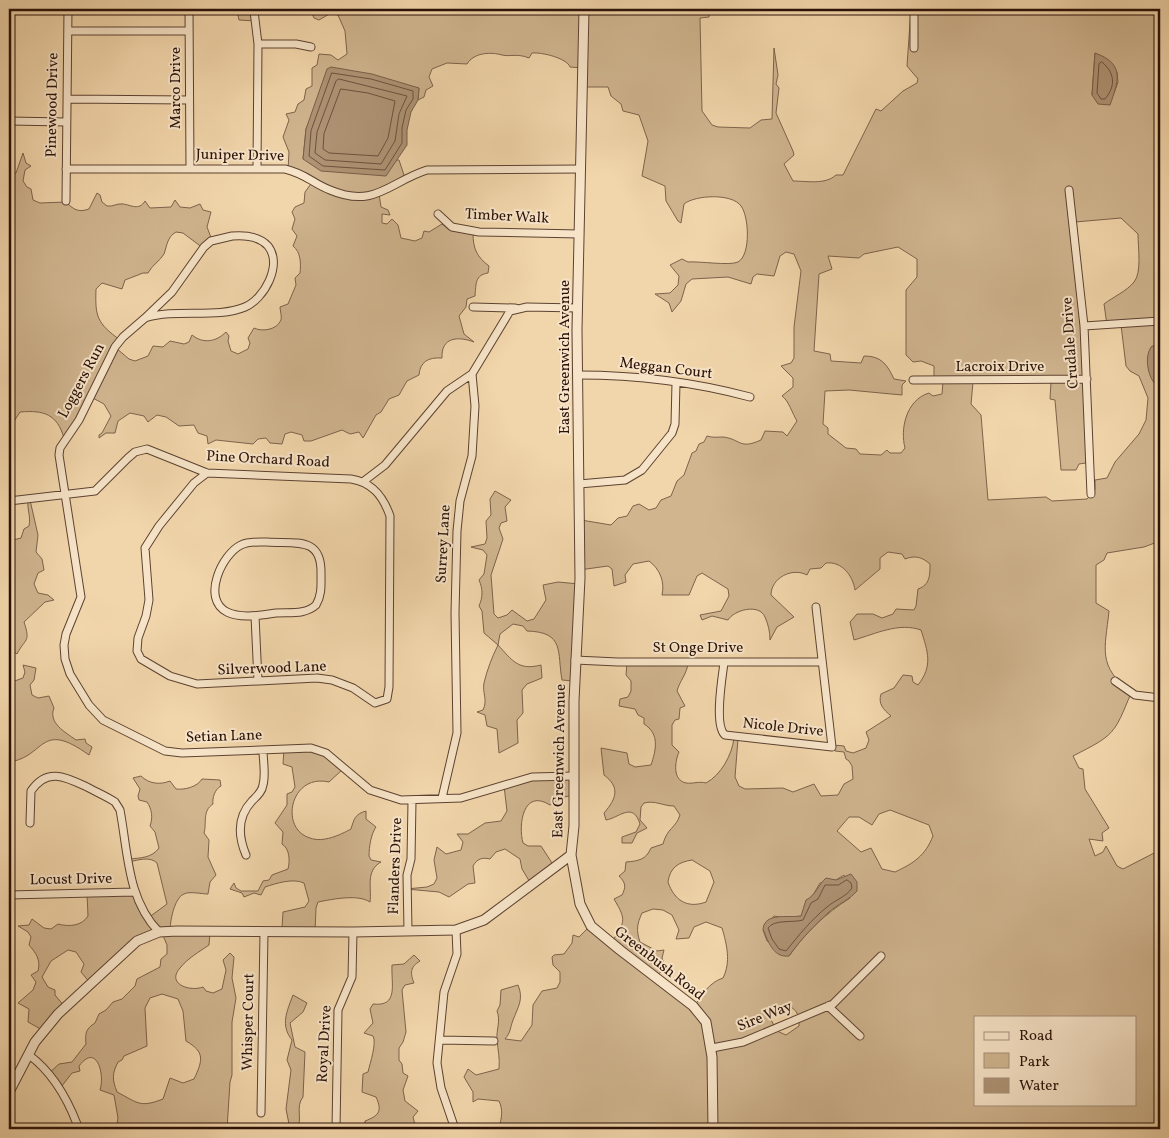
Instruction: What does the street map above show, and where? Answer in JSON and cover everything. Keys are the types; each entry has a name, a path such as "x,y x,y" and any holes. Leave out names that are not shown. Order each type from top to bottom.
{"street":[{"name":"Pinewood Drive","path":"66,201 68,9"},
{"name":"Marco Drive","path":"189,9 190,168"},
{"name":"East Greenwich Avenue","path":"9,1092 43,1030 58,1014 108,970 125,951 146,936 159,932 456,930 484,920 571,855 574,836 575,660 580,578 578,308 584,9"},
{"path":"914,9 914,48"},
{"path":"254,11 258,44 257,168"},
{"path":"68,31 189,31"},
{"path":"258,44 311,46"},
{"path":"67,99 190,100"},
{"path":"9,121 66,122"},
{"name":"Juniper Drive","path":"66,169 257,168 296,172 327,189 359,197 376,195 396,186 406,178 427,170 581,168"},
{"name":"Crudale Drive","path":"1069,190 1084,326 1090,494"},
{"name":"Timber Walk","path":"438,214 452,226 479,232 579,234"},
{"name":"Loggers Run","path":"64,496 58,463 60,448 79,420 115,347 123,337 172,292 198,254 210,242 232,236 248,236 260,240 271,252 273,260 266,288 261,296 249,305 229,311 180,312 145,318"},
{"path":"473,307 578,308"},
{"path":"364,481 385,465 447,391 472,374 506,316 518,308"},
{"path":"1084,326 1160,321"},
{"name":"Surrey Lane","path":"442,798 457,732 455,613 457,531 461,494 472,456 475,406 472,374"},
{"name":"Meggan Court","path":"578,375 638,377 721,389 750,397"},
{"name":"Lacroix Drive","path":"913,380 1087,379"},
{"path":"579,484 625,480 642,470 672,433 675,424 676,383"},
{"name":"Pine Orchard Road","path":"9,501 95,491 135,452 147,449 206,473 364,481"},
{"name":"Silverwood Lane","path":"206,473 194,483 159,526 145,548 148,608 138,638 137,651 146,664 186,682 213,684 332,680 353,688 375,703 387,699 389,679 390,516 380,496 364,481"},
{"name":"Setian Lane","path":"64,496 69,514 80,597 66,634 64,645 65,659 70,674 95,713 103,720 165,751 182,753 302,747 319,750 333,758 370,790 388,797 412,801 461,798 532,777 574,776"},
{"path":"254,542 303,544 316,549 322,560 320,593 316,605 303,612 255,616 229,613 217,602 214,588 216,580 233,551 241,545 254,542"},
{"name":"Nicole Drive","path":"724,663 719,728 725,735 832,747 816,607"},
{"path":"255,616 258,681"},
{"name":"St Onge Drive","path":"575,660 724,663 822,662"},
{"path":"1115,681 1134,695 1160,698"},
{"path":"246,855 242,844 240,823 246,808 261,791 264,784 263,750"},
{"path":"30,823 31,792 40,782 50,777 65,776 115,802 120,810 134,892 147,917 159,932"},
{"name":"Flanders Drive","path":"408,931 407,875 411,859 412,801"},
{"name":"Greenbush Road","path":"571,855 580,904 586,919 602,936 702,1016 709,1029 712,1048 713,1129"},
{"name":"Locust Drive","path":"9,896 134,892"},
{"path":"455,1129 437,1071 444,992 457,954 456,930"},
{"name":"Whisper Court","path":"260,1113 264,932"},
{"name":"Royal Drive","path":"336,1129 338,1010 353,972 353,932"},
{"name":"Sire Way","path":"712,1048 743,1042 833,1004 881,956"},
{"path":"828,1006 860,1036"},
{"path":"440,1040 494,1041"},
{"path":"29,1055 37,1061 63,1094 77,1124"}],"green space":[{"path":"232,9 293,9 287,13 278,10 257,14 256,21 239,20 237,11"},
{"path":"310,9 711,9 709,17 700,18 702,111 712,125 718,127 750,128 761,120 772,119 774,48 778,75 776,84 779,88 776,113 794,155 784,164 793,181 816,182 827,180 836,175 843,175 876,109 881,111 903,91 917,83 918,79 907,66 911,9 1160,9 1160,347 1153,346 1158,387 1160,388 1160,541 1144,547 1107,553 1104,560 1096,565 1096,603 1109,611 1105,647 1108,665 1120,683 1131,693 1121,718 1111,732 1105,738 1073,756 1079,768 1083,769 1085,789 1109,828 1102,833 1103,841 1089,839 1095,856 1103,852 1106,846 1117,866 1123,869 1160,850 1160,1129 494,1129 499,1127 501,1120 502,1110 499,1101 478,1099 473,1102 473,1092 464,1077 468,1069 476,1075 499,1069 497,1036 499,1018 497,1011 500,1005 501,990 518,985 520,990 520,1003 505,1039 521,1041 532,1025 533,1005 542,991 557,988 560,982 560,972 553,965 552,957 564,954 572,943 573,935 579,937 590,926 611,943 622,926 623,921 621,912 614,899 622,895 624,890 625,885 619,876 625,871 626,862 641,859 647,855 651,848 663,844 680,815 674,806 652,802 644,803 641,807 640,820 647,828 637,833 632,843 622,843 622,837 636,832 640,824 634,813 625,813 606,820 604,813 612,802 615,793 613,784 604,775 601,748 627,753 629,764 635,767 651,765 655,748 655,737 644,724 644,718 638,715 635,709 619,706 620,699 628,697 631,691 631,681 626,675 627,663 688,663 677,691 685,706 680,708 679,719 675,720 672,725 672,745 679,752 676,760 676,770 678,778 682,781 686,783 706,783 716,775 725,764 734,738 738,739 735,777 739,786 745,789 783,788 793,792 814,784 821,796 838,795 844,784 853,779 852,766 846,759 844,752 835,751 833,745 844,746 846,751 853,753 866,748 869,740 866,732 891,716 882,706 880,701 881,694 894,688 903,675 912,676 913,682 918,685 926,671 928,659 921,630 904,627 896,628 854,640 850,622 857,614 873,614 882,618 893,614 896,609 914,610 918,589 927,582 930,564 918,557 905,559 902,554 888,552 880,558 880,569 855,590 846,570 837,564 826,563 821,568 810,569 807,575 795,572 789,573 778,579 771,595 794,617 777,627 770,640 769,628 765,617 758,610 752,609 735,613 728,620 712,616 702,620 700,615 721,611 729,596 728,589 702,573 697,576 689,595 662,595 663,585 661,576 649,561 633,564 625,575 626,582 614,586 612,569 608,566 579,570 581,520 611,525 618,518 627,516 633,506 639,504 649,510 656,508 661,500 671,496 677,481 684,475 692,453 696,451 699,444 704,442 707,436 729,438 748,444 761,440 765,431 783,432 787,436 797,421 789,404 782,396 793,387 793,378 781,366 791,363 794,358 794,327 801,271 794,254 786,252 780,256 774,276 757,274 753,277 751,284 728,277 692,279 686,284 681,301 672,312 669,303 655,294 670,293 678,285 679,276 670,265 682,259 688,262 728,264 738,262 745,252 747,244 747,226 744,211 741,206 730,199 704,197 684,204 681,223 678,221 666,201 665,186 642,176 648,141 639,115 623,111 621,104 611,96 608,87 583,87 583,68 570,67 559,58 541,54 532,53 529,58 488,53 474,57 467,64 447,63 432,69 429,77 433,86 426,90 424,97 418,100 419,88 315,108 306,129 303,159 399,160 405,178 379,194 381,207 388,210 390,215 382,214 382,223 387,224 392,219 398,225 401,238 415,241 422,238 424,231 429,232 442,224 448,229 473,233 476,252 489,266 488,273 478,278 475,296 467,299 466,307 459,316 464,334 474,342 457,339 447,342 442,351 442,358 433,358 423,364 419,375 407,381 399,395 389,399 381,412 376,415 363,438 359,432 350,434 342,430 311,441 304,441 302,435 291,432 285,434 282,444 270,443 266,438 258,439 253,444 216,440 208,444 207,436 198,433 194,425 179,426 166,417 157,415 148,422 144,416 130,413 118,421 115,433 106,433 99,438 111,416 104,404 91,397 64,438 58,424 43,413 20,412 11,426 9,425 9,177 16,173 23,153 26,163 31,166 25,170 23,181 31,189 33,200 40,203 66,202 76,210 82,211 89,209 97,193 100,195 102,202 107,206 121,204 138,207 145,201 150,208 171,207 175,200 180,207 190,208 200,204 203,210 211,212 207,227 212,240 203,248 183,233 176,232 169,239 164,254 148,273 125,280 122,289 102,283 96,289 97,313 106,329 120,340 116,348 129,359 135,361 148,356 153,346 163,347 170,341 184,344 189,342 192,335 201,340 209,341 218,338 226,332 229,336 228,341 231,351 238,354 248,349 250,343 248,338 254,328 261,330 269,329 279,323 281,319 280,307 288,304 296,285 295,278 300,273 299,255 293,246 297,236 292,229 295,219 292,212 295,207 304,203 305,192 313,181 288,170 289,152 283,137 289,120 286,114 295,112 298,104 304,100 306,89 312,86 312,68 317,65 319,54 331,55 338,60 347,54 345,31 338,15 331,13 319,20 314,18","holes":["1095,53 1117,72 1118,82 1114,93 1092,95","1121,218 1138,234 1139,260 1136,278 1124,291 1104,304 1107,325 1121,325 1126,366 1130,371 1139,376 1148,398 1146,420 1139,434 1115,462 1107,478 1095,480 1095,490 1087,499 1052,501 1046,497 988,500 981,415 971,404 973,382 1051,382 1050,399 1055,400 1061,470 1076,470 1079,464 1092,462 1075,222","898,247 917,259 917,277 906,290 906,355 913,362 921,361 934,366 934,380 943,381 942,394 933,396 929,393 921,397 910,408 904,424 905,448 901,453 890,453 887,450 881,455 860,454 856,449 846,448 828,434 828,428 823,424 825,391 849,390 902,395 902,385 906,381 894,379 886,365 875,357 864,356 861,363 831,361 830,354 814,351 819,274 832,269 828,256 859,258 864,254","890,810 929,825 933,836 926,849 918,858 895,872 882,869 871,848 861,852 837,831 849,817 859,817 872,825 879,814","692,860 710,871 714,882 706,902 699,904 682,901 674,894 668,882 676,866","844,875 850,898 816,924 789,956 767,941 763,930 774,916 785,918 801,916 820,883 836,880","653,909 663,910 672,915 679,930 676,939 689,938 694,927 706,922 722,928 727,953 727,966 723,978 706,990 694,1007 656,977 665,967 662,958 664,950 657,951 640,942 638,924 642,913","783,1005 791,1007 798,1014 799,1026 786,1035 777,1031 770,1018 773,1009"]},
{"path":"495,491 511,500 505,507 507,521 501,523 499,528 503,539 491,575 494,614 498,618 507,615 512,610 527,621 534,619 546,600 543,585 558,582 579,584 573,681 562,680 557,645 548,635 527,631 523,626 513,624 500,634 498,645 484,633 482,611 479,606 482,593 479,580 484,574 487,555 483,550 471,547 485,544 487,538 486,521 491,515 490,499"},
{"path":"28,500 30,500 38,535 36,552 42,559 44,570 38,573 34,584 38,593 48,595 54,600 45,602 24,622 27,637 17,654 9,648 9,627 12,622 9,611 9,541 21,538 24,529 29,526"},
{"path":"498,645 516,663 527,667 541,665 542,678 527,684 522,690 523,713 517,720 518,743 499,753 497,729 487,726 485,715 477,712 483,710 485,699 484,683"},
{"path":"23,665 36,668 34,680 30,685 32,695 38,698 49,696 54,708 53,718 55,723 76,740 85,739 86,743 92,747 89,755 61,740 51,740 21,759 9,762 9,683 23,678 25,672"},
{"path":"284,748 317,750 343,769 329,782 316,781 305,786 298,793 293,803 292,814 294,824 300,833 320,840 331,838 351,829 356,817 366,811 366,819 376,827 369,849 369,856 371,860 381,862 376,866 371,875 370,902 359,898 352,898 318,902 315,932 282,928 283,912 305,907 309,901 304,883 290,881 280,883 265,887 261,895 254,893 244,897 242,893 230,889 234,883 236,888 241,891 258,891 263,881 269,880 272,875 288,869 288,852 282,844 283,832 275,823 287,805 287,794 292,792 295,787 292,767 283,764"},
{"path":"141,776 155,783 170,781 176,789 194,786 202,779 220,780 221,786 216,791 213,804 207,810 204,833 209,840 208,857 216,875 210,882 208,894 189,893 181,896 173,911 170,931 210,932 209,945 186,961 176,974 176,978 181,985 192,988 203,987 206,991 213,993 222,989 226,970 223,960 230,953 234,957 232,978 236,998 232,1022 232,1075 227,1129 116,1129 118,1118 114,1095 100,1090 100,1069 95,1059 85,1060 79,1066 80,1071 72,1073 61,1087 48,1074 59,1064 72,1062 86,1044 87,1031 95,1023 99,1014 106,1010 113,1002 122,999 135,986 137,979 160,967 161,959 167,954 167,945 162,933 145,936 91,984 81,972 84,964 76,952 68,950 51,961 42,977 48,987 55,990 55,995 65,1007 44,1031 28,1022 29,1009 18,1003 33,990 36,982 31,975 38,971 39,963 36,954 29,945 31,937 28,932 18,926 29,925 32,919 44,928 51,929 58,924 79,924 88,916 87,894 133,892 148,918 167,904 157,863 147,859 129,862 129,859 149,856 159,848 155,832 150,826 152,817 150,808 147,802 139,800 140,789 133,778","holes":["162,994 178,999 183,1011 186,1041 197,1049 200,1057 199,1067 194,1079 183,1083 170,1078 163,1099 144,1104 117,1092 113,1077 118,1062 124,1056 147,1046 145,1008 150,998"]},
{"path":"572,776 574,795 564,797 550,805 541,801 534,801 524,811 521,827 523,843 528,846 541,846 554,866 531,884 522,869 520,859 505,849 496,852 490,859 482,858 476,862 473,866 475,883 468,884 449,897 439,892 406,889 427,887 434,884 437,878 434,860 437,847 446,854 461,850 463,842 457,834 468,834 485,823 501,821 507,811 504,786 530,777"},
{"path":"414,955 420,961 412,970 414,983 405,985 402,990 406,1032 399,1048 399,1060 402,1064 403,1073 408,1076 403,1090 405,1101 418,1111 413,1117 416,1129 365,1129 365,1121 376,1115 379,1110 376,1097 362,1092 363,1074 368,1072 374,1043 373,1036 364,1033 373,1023 370,1009 373,1004 387,1002 390,998 392,993 392,965 404,964"},
{"path":"293,995 307,1003 303,1012 290,1023 295,1047 305,1052 303,1097 297,1129 290,1129 286,1109 291,1070 287,1060 292,1040 285,1023"}],"water":[{"path":"1095,53 1105,57 1112,63 1117,74 1117,81 1110,105 1098,104 1092,95"},
{"path":"331,67 372,74 419,88 418,100 411,112 407,130 407,145 386,176 321,171 303,159 306,129 327,69"},
{"path":"1152,346 1160,347 1160,388 1152,380 1148,369 1149,350"},
{"path":"851,874 857,882 857,891 823,917 789,956 783,956 775,952 763,929 768,920 778,917 801,916 806,900 826,878 836,880"}]}
